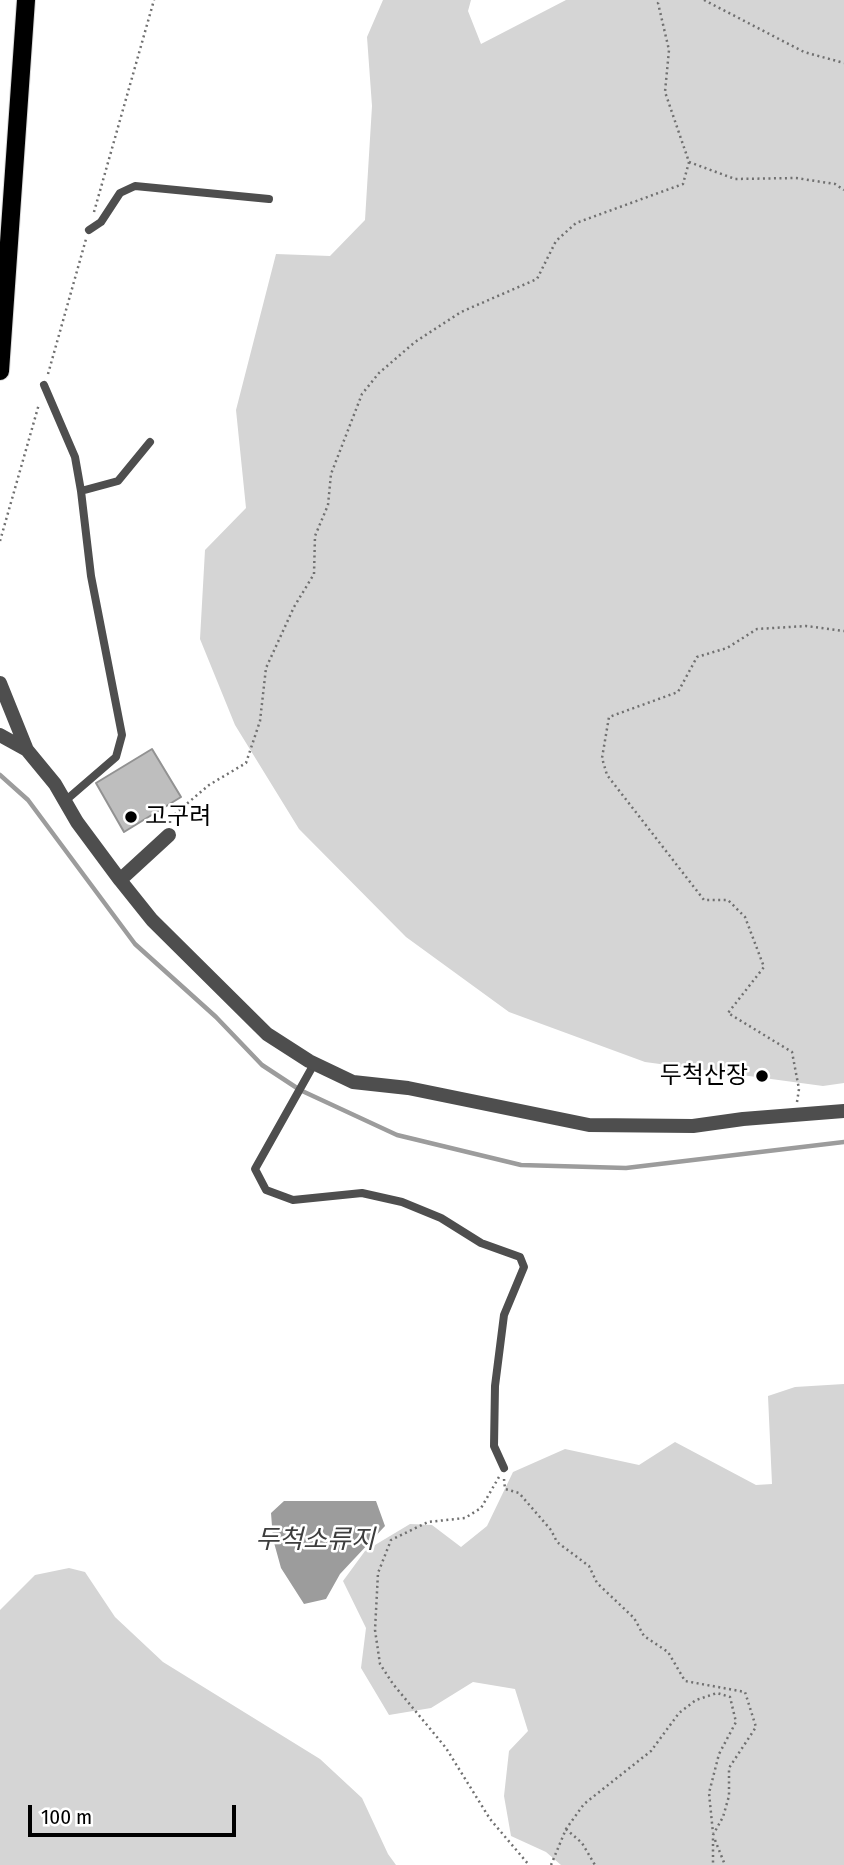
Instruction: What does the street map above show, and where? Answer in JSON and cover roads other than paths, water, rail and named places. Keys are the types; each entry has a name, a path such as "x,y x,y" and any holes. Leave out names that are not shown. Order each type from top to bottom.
{"main road":[{"path":"0,370 26,0"}],"street":[{"path":"0,682 26,750 152,920 267,1034 312,1068 354,1082 408,1088 589,1125 694,1126 844,1111"},
{"path":"0,735 26,750"},
{"path":"120,880 169,835"}],"lane":[{"path":"89,230 101,222 120,193 135,186 269,199"},
{"path":"44,385 75,457 91,576 122,735 116,757 65,801"},
{"path":"81,491 118,481 150,442"},
{"path":"312,1068 256,1169 266,1189 293,1200 362,1193 402,1202 441,1218 481,1243 520,1257 524,1267 504,1315 495,1386 494,1446 504,1468"}],"water":[{"name":"두척소류지","path":"284,1501 376,1501 385,1526 340,1574 326,1599 304,1604 281,1568 273,1539 271,1513"}],"waterway":[{"path":"0,775 28,800 135,944 216,1017 262,1065 300,1090 397,1135 521,1165 626,1168 844,1142"}],"place":[{"name":"고구려","path":"131,817"},
{"name":"두척산장","path":"762,1076"}]}
